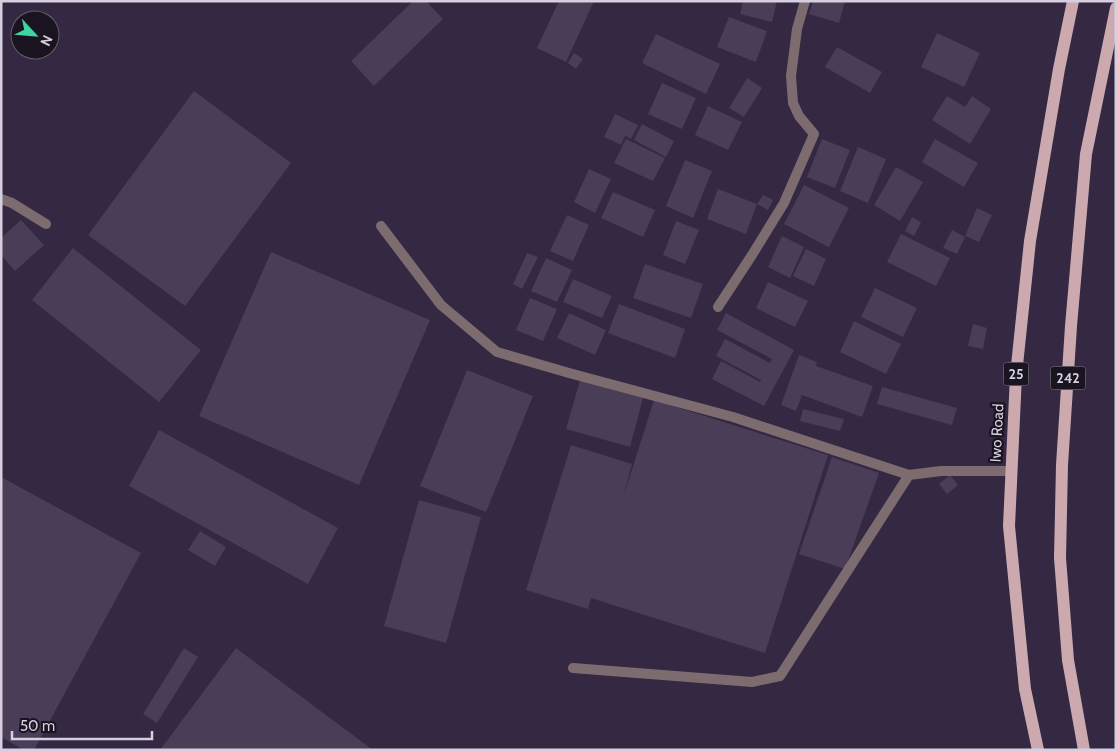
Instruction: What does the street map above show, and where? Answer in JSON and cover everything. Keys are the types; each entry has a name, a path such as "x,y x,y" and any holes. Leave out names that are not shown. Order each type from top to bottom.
{"main road":[{"name":"Iwo Road","path":"1038,750 1025,688 1009,526 1016,376 1030,241 1059,69 1073,1"},
{"name":"242","path":"1084,750 1068,660 1060,558 1062,465 1071,326 1086,154 1116,8"}],"street":[{"path":"718,307 784,203 814,134 799,116 793,104 791,76 797,29 805,1"},
{"path":"1,199 12,203 46,224"},
{"path":"382,226 441,305 497,352 569,374 732,417 909,475 941,471 1012,471"},
{"path":"573,668 752,682 780,676 909,475"}],"building":[{"path":"413,1 426,1 443,19 374,86 351,61"},
{"path":"559,1 594,1 566,62 537,48"},
{"path":"743,1 777,1 772,22 740,14"},
{"path":"813,1 845,1 839,23 809,14"},
{"path":"729,17 767,31 756,62 717,47"},
{"path":"937,33 980,53 964,87 921,67"},
{"path":"656,34 720,64 706,94 642,63"},
{"path":"837,47 882,72 870,93 825,67"},
{"path":"574,53 583,59 576,69 568,63"},
{"path":"747,78 762,88 744,117 729,108"},
{"path":"662,83 696,98 682,129 648,114"},
{"path":"194,91 291,163 185,306 88,235"},
{"path":"947,96 965,107 972,96 991,109 970,144 932,120"},
{"path":"708,106 742,122 728,150 695,135"},
{"path":"615,114 638,125 631,139 625,136 621,145 604,137"},
{"path":"642,124 674,141 666,157 634,140"},
{"path":"626,139 665,158 653,181 614,163"},
{"path":"822,139 850,150 835,188 807,177"},
{"path":"935,139 978,163 964,187 922,162"},
{"path":"858,147 886,159 868,203 840,191"},
{"path":"685,160 712,171 693,218 666,206"},
{"path":"896,167 923,182 900,221 874,205"},
{"path":"589,169 611,179 595,213 574,202"},
{"path":"804,185 849,208 829,247 784,224"},
{"path":"718,189 757,204 746,234 707,219"},
{"path":"613,192 655,210 643,237 601,218"},
{"path":"763,195 773,200 768,210 757,204"},
{"path":"977,208 992,215 979,242 965,236"},
{"path":"567,215 589,225 573,261 550,251"},
{"path":"912,217 921,222 914,236 905,231"},
{"path":"21,220 44,245 15,271 1,255 1,238"},
{"path":"676,221 699,230 685,264 663,255"},
{"path":"952,230 965,237 957,254 943,248"},
{"path":"901,234 950,258 936,286 887,262"},
{"path":"782,236 804,247 790,278 768,267"},
{"path":"73,248 201,350 159,402 32,300"},
{"path":"806,249 826,259 814,286 793,276"},
{"path":"271,252 430,320 359,485 199,416"},
{"path":"527,253 538,257 522,289 513,284"},
{"path":"546,258 572,270 557,302 531,291"},
{"path":"645,264 703,284 691,318 633,298"},
{"path":"573,279 612,296 602,318 563,302"},
{"path":"768,282 808,301 795,327 756,308"},
{"path":"875,288 917,308 903,337 861,317"},
{"path":"530,298 557,309 543,341 516,330"},
{"path":"619,304 685,329 675,358 608,333"},
{"path":"569,313 606,330 595,355 557,338"},
{"path":"726,313 794,350 764,406 712,379 721,361 760,382 761,380 716,356 725,339 770,363 772,359 717,330"},
{"path":"854,321 901,344 886,374 840,352"},
{"path":"973,324 987,328 983,349 968,346"},
{"path":"799,355 817,362 816,366 873,386 862,417 802,395 796,411 781,405"},
{"path":"467,370 533,396 486,512 420,486"},
{"path":"580,380 643,398 630,447 566,429"},
{"path":"882,387 957,408 952,425 877,404"},
{"path":"654,400 828,455 765,653 591,598 588,609 526,590 571,445 632,464 623,498"},
{"path":"803,409 844,419 840,431 800,421"},
{"path":"159,430 338,528 308,584 129,486"},
{"path":"832,457 879,473 845,569 799,554"},
{"path":"950,475 958,485 947,494 939,484"},
{"path":"1,477 141,553 34,750 24,750 1,737"},
{"path":"419,500 481,517 446,643 384,626"},
{"path":"200,531 226,547 215,566 188,550"},
{"path":"184,648 198,657 157,723 143,714"},
{"path":"236,648 373,750 160,750"}]}
